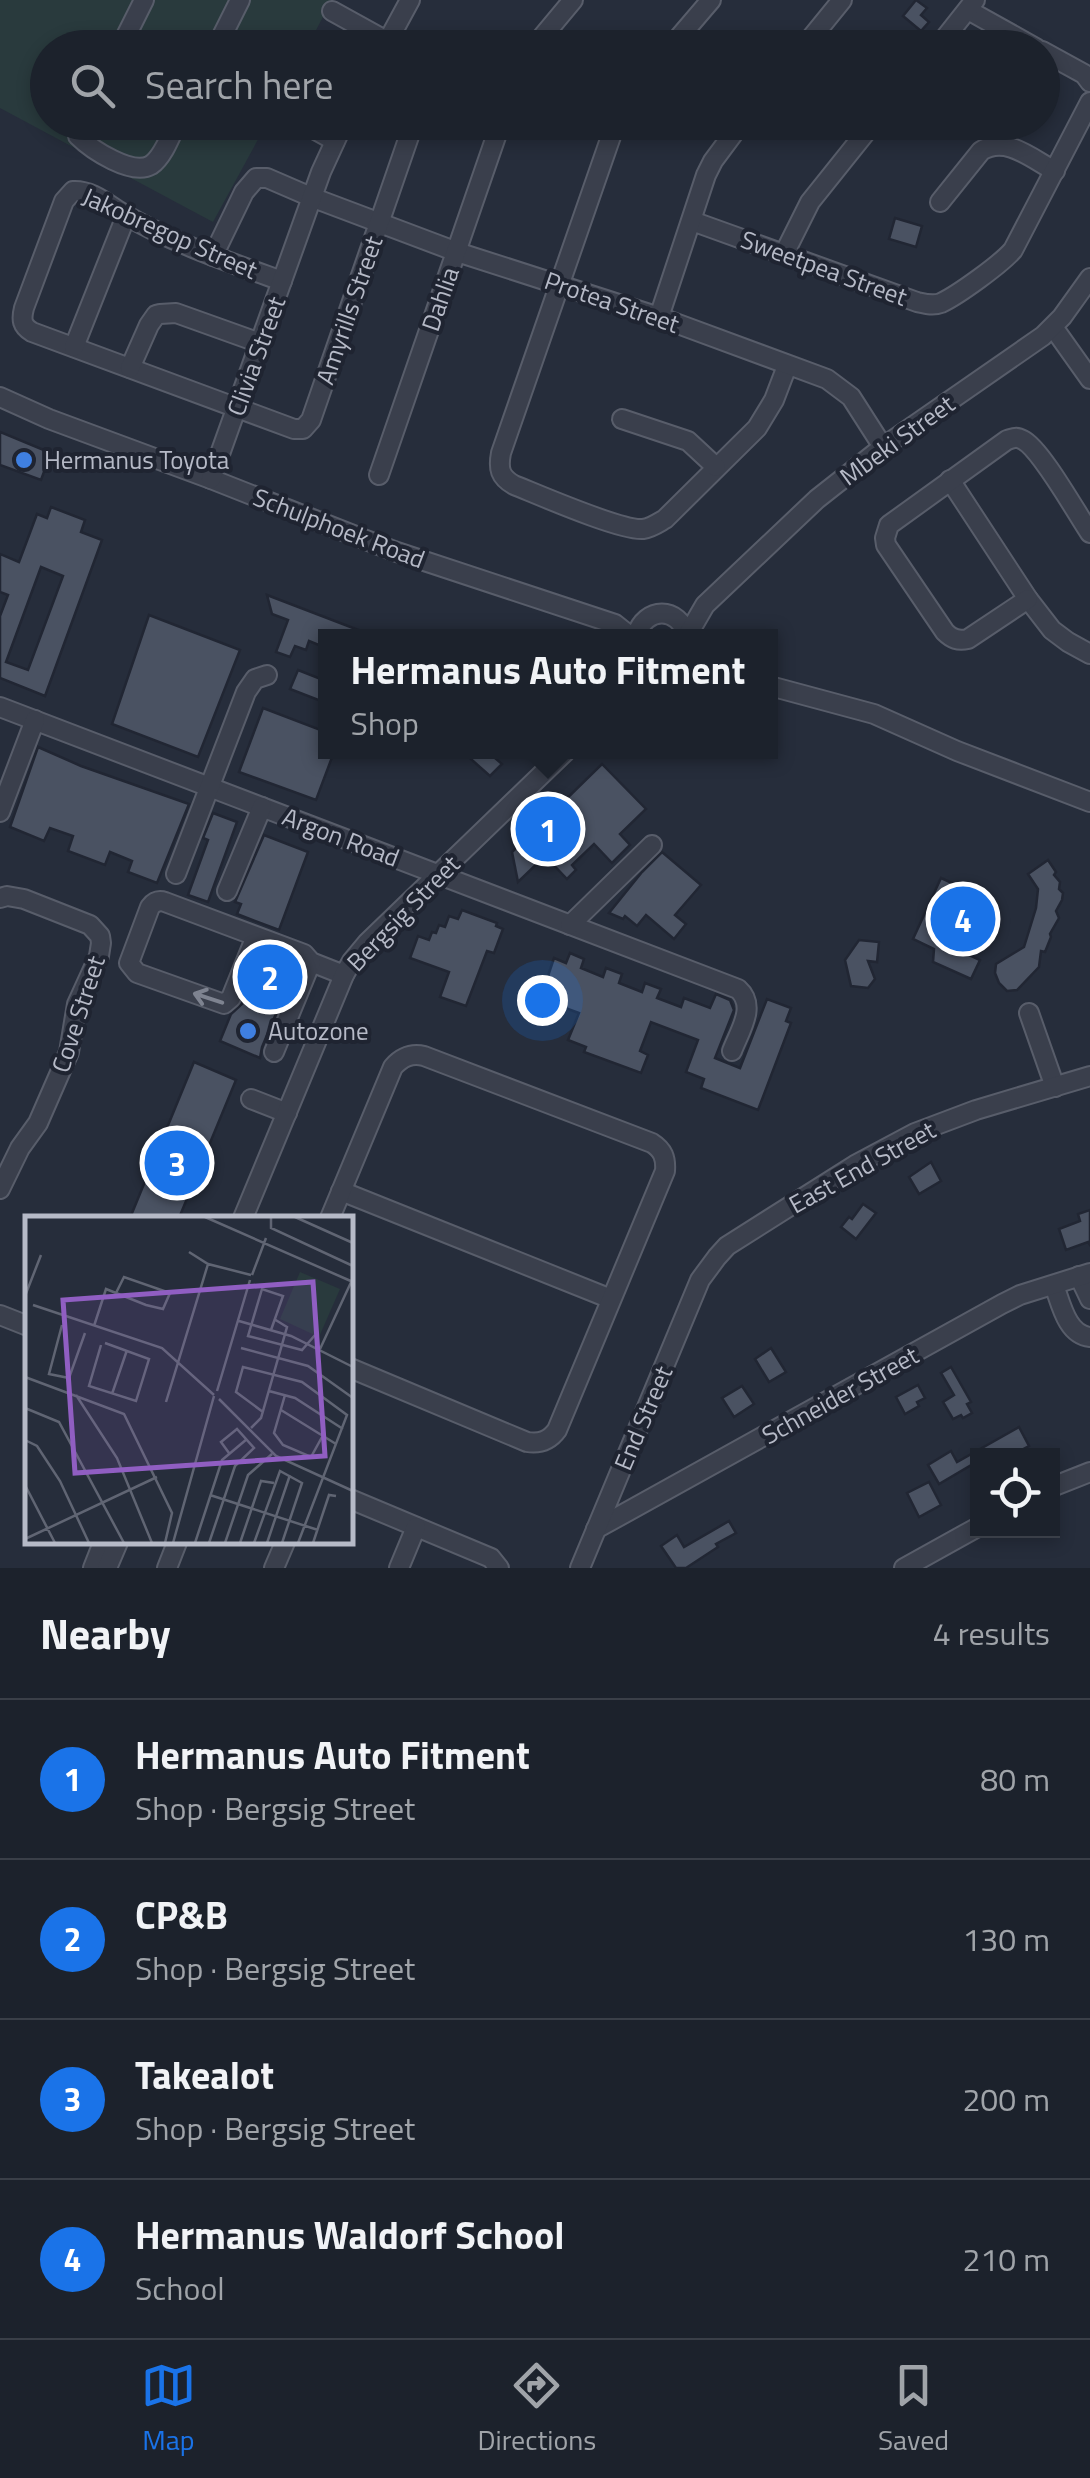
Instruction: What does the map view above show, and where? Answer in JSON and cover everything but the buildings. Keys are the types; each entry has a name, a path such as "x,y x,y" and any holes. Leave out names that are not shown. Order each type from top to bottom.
{"street":[{"path":"129,30 144,0"},
{"path":"225,30 240,0"},
{"path":"397,30 410,0"},
{"path":"548,30 573,0"},
{"path":"685,30 711,0"},
{"path":"818,30 842,0"},
{"path":"951,30 971,5 1010,30"},
{"path":"332,11 364,30"},
{"path":"1060,60 1090,82"},
{"name":"Sweetpea Street","path":"692,220 917,302 940,303 1006,258 1090,102"},
{"path":"82,140 131,168 151,165 167,140"},
{"name":"Amyrills Street","path":"237,409 294,429 308,426 408,140"},
{"name":"Dahlia","path":"379,476 495,140"},
{"path":"610,140 501,453 499,469 506,480 623,526 644,529 665,519 758,428 787,366"},
{"path":"658,317 712,161 728,140"},
{"path":"784,254 810,202 860,140"},
{"name":"Clivia Street","path":"212,479 311,198 335,141"},
{"path":"940,202 981,150 990,145 1008,146 1054,171"},
{"name":"Protea Street","path":"213,256 244,192 256,178 267,178 457,252 560,283 827,380 851,397 884,448"},
{"name":"Jakobregop Street","path":"237,409 32,332 23,325 24,308 64,200 73,191 84,190 126,216 213,256 282,281"},
{"path":"74,347 126,216"},
{"name":"Mbeki Street","path":"691,629 706,605 818,499 1034,344 1071,307 1090,278"},
{"path":"130,368 149,325 160,314 176,313 260,344"},
{"path":"1053,327 1090,379"},
{"name":"Schulphoek Road","path":"4,396 49,419 394,551 631,629"},
{"path":"622,419 688,441 716,467"},
{"path":"1028,600 968,639 957,640 945,632 886,545 889,526 1012,438 1022,439 1042,461 1090,534"},
{"path":"950,480 1052,630 1090,654"},
{"name":"Mbeki Street","path":"639,629 656,614 671,615 706,605"},
{"path":"671,615 684,629"},
{"path":"176,874 246,692 255,679 267,675"},
{"path":"778,688 874,714 1090,802"},
{"name":"Argon Road","path":"0,707 738,989 747,998 747,1012 732,1051"},
{"path":"0,812 35,720"},
{"name":"Bergsig Street","path":"244,1216 344,975 359,952 559,759"},
{"path":"227,890 262,807"},
{"path":"570,924 652,846"},
{"name":"Cove Street","path":"0,898 24,899 90,925 102,943 77,1004 69,1052 38,1123 20,1148 0,1189"},
{"path":"256,936 231,998 224,1004 138,973 129,963 150,907 158,901 256,936 304,954 311,962 344,975"},
{"path":"274,1052 311,962"},
{"path":"1028,1012 1054,1087"},
{"path":"331,1216 394,1067 402,1058 413,1055 652,1143 662,1152 665,1171 554,1435 542,1442 527,1442 352,1369"},
{"name":"East End Street","path":"707,1268 739,1238 884,1148 945,1120 1090,1076"},
{"path":"252,1099 287,1114"},
{"path":"342,1191 611,1299"},
{"name":"End Street","path":"580,1568 707,1268"},
{"path":"1084,1275 1090,1299"},
{"name":"Schneider Street","path":"596,1530 1002,1304 1084,1275"},
{"path":"1054,1284 1075,1332 1090,1337"},
{"path":"0,1315 25,1325"},
{"path":"1060,1483 1090,1472"},
{"path":"352,1501 490,1558 499,1568"},
{"path":"399,1568 416,1527"},
{"path":"904,1568 970,1532"},
{"path":"93,1568 103,1543"},
{"path":"107,1568 118,1543"},
{"path":"166,1568 177,1543"},
{"path":"274,1568 285,1543"}],"shaded area":[{"path":"0,0 332,0 316,30 30,30 30,124 0,108"},
{"path":"60,140 258,140 213,222"}],"place":[{"name":"Hermanus Toyota","path":"24,460"},
{"name":"Hermanus Auto Fitment","path":"548,829"},
{"name":"Hermanus Waldorf School","path":"963,919"},
{"name":"CP&B","path":"270,977"},
{"name":"Autozone","path":"248,1031"},
{"name":"Takealot","path":"177,1163"}]}
